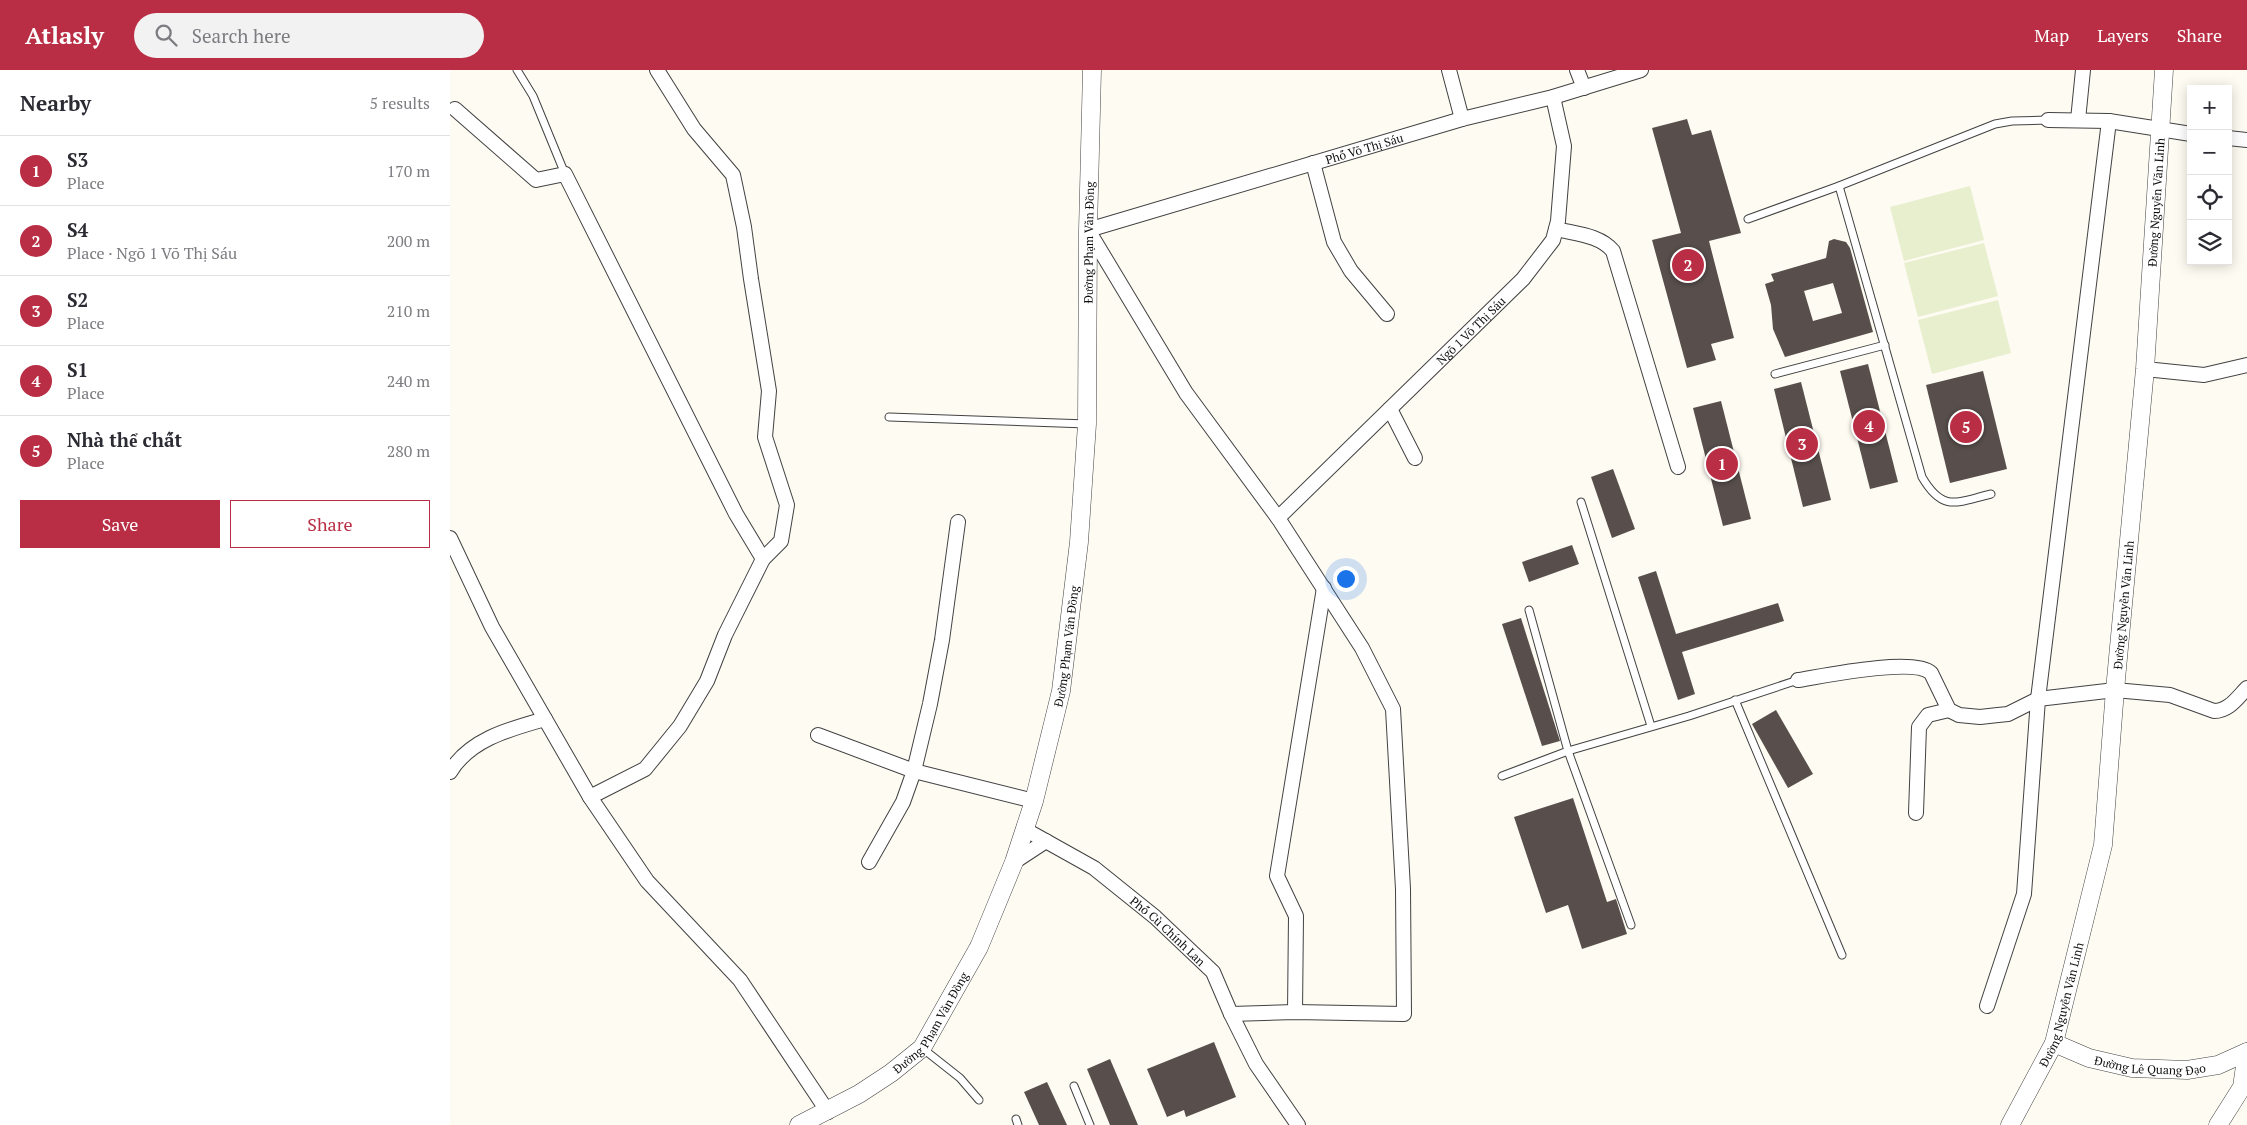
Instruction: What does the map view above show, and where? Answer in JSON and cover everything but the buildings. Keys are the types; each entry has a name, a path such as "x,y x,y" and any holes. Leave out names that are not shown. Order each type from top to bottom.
{"street":[{"path":"590,797 645,769 680,726 706,682 725,634 762,559 781,541 787,505 765,437 770,391 750,280 744,227 733,175 694,129 657,70"},
{"name":"Đường Phạm Văn Đồng","path":"799,1125 828,1112 892,1073 922,1048 979,947 1026,830 1061,691 1079,542 1087,424 1088,230 1092,70"},
{"path":"1450,70 1462,119"},
{"path":"1577,70 1584,88"},
{"name":"Phố Võ Thị Sáu","path":"1088,230 1462,119 1552,97 1642,70"},
{"path":"2078,120 2083,70"},
{"name":"Đường Nguyễn Văn Linh","path":"2010,1125 2054,1043 2103,845 2115,690 2145,369 2156,180 2162,131 2164,70"},
{"name":"Ngõ 1 Võ Thị Sáu","path":"1278,518 1523,279 1553,240 1556,229 1564,146 1552,97"},
{"path":"455,109 536,180 565,174 736,514 762,559"},
{"path":"2048,120 2109,122 2187,134"},
{"path":"1987,1006 2024,894 2038,699 2109,122"},
{"path":"2232,138 2247,140"},
{"path":"1313,163 1334,242 1351,271 1387,314"},
{"path":"1556,229 1598,239 1608,244 1613,251 1678,467"},
{"path":"1088,230 1186,393 1278,518 1324,588 1362,648 1393,709 1403,889 1404,1014 1295,1012 1231,1014"},
{"path":"2145,369 2204,375 2247,365"},
{"path":"1390,409 1415,458"},
{"path":"869,862 903,802 914,771 930,704 942,640 958,522"},
{"path":"450,538 492,627 590,797 647,881 740,980 828,1112"},
{"path":"1295,1012 1296,916 1277,876 1324,588"},
{"path":"1798,680 1886,667 1920,666 1931,673 1948,710"},
{"path":"1916,813 1919,727 1928,715 1948,710 1959,715 1980,717 2008,714 2038,699 2115,690 2160,693 2214,711 2227,708 2247,688"},
{"path":"450,772 458,758 498,732 545,719"},
{"path":"818,735 914,771 1034,801"},
{"name":"Phố Cù Chính Lan","path":"1026,830 1094,868 1155,917 1213,972 1256,1064 1298,1125"},
{"path":"1014,862 1046,841"},
{"name":"Đường Lê Quang Đạo","path":"2054,1043 2089,1058 2132,1068 2187,1070 2218,1065 2247,1052"},
{"path":"2218,1125 2242,1087 2247,1052"}],"lane":[{"path":"517,70 533,96 565,174"},
{"path":"1748,219 1840,186 1995,124 2012,120 2048,120"},
{"path":"1840,186 1922,477 1930,490 1938,498 1947,502 1991,494"},
{"path":"1775,374 1885,345"},
{"path":"889,417 1087,424"},
{"path":"1581,502 1651,726"},
{"path":"1529,610 1568,751 1631,925"},
{"path":"1502,776 1568,751 1798,680"},
{"path":"1735,700 1842,955"},
{"path":"922,1048 960,1078 979,1100"},
{"path":"1074,1086 1090,1125"}],"green space":[{"path":"1970,186 1984,240 1904,261 1890,207"},
{"path":"1984,243 1998,296 1918,317 1904,263"},
{"path":"1998,300 2011,353 1932,374 1918,320"}],"place":[{"name":"S4","path":"1688,265"},
{"name":"S1","path":"1869,426"},
{"name":"Nhà thể chất","path":"1966,427"},
{"name":"S2","path":"1802,444"},
{"name":"S3","path":"1722,464"}]}
